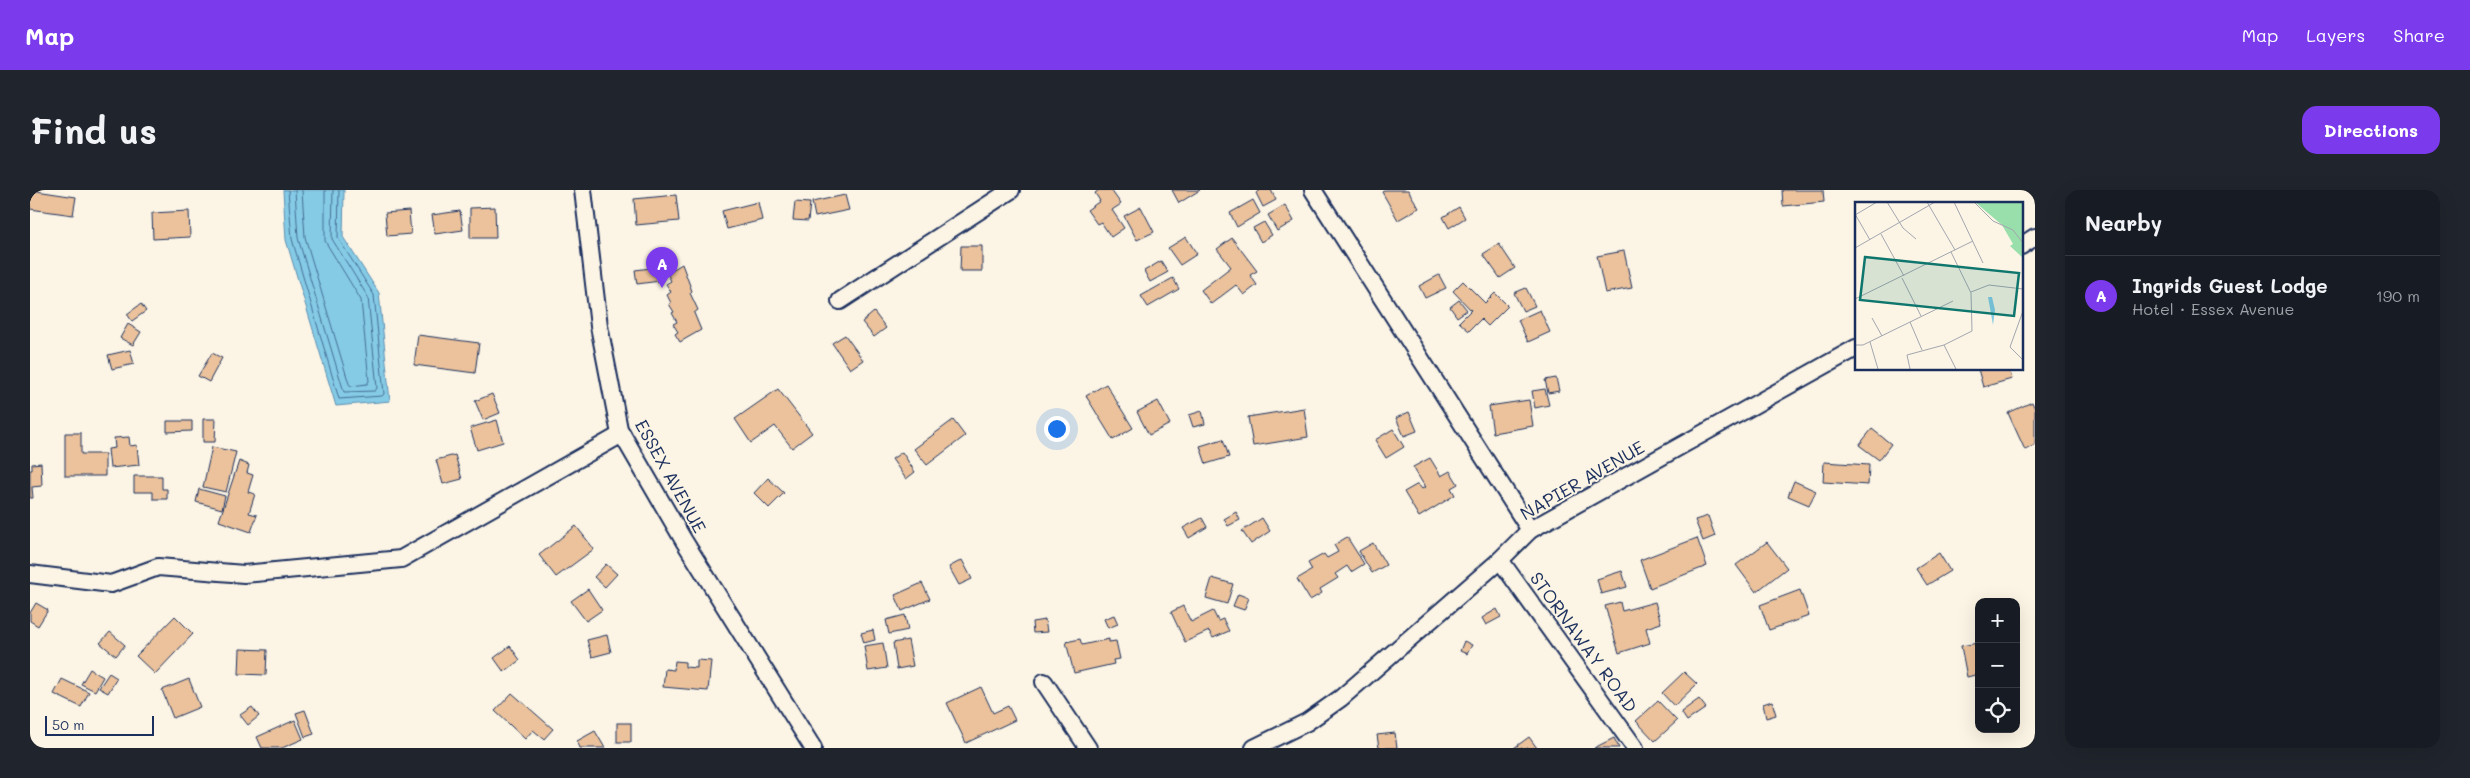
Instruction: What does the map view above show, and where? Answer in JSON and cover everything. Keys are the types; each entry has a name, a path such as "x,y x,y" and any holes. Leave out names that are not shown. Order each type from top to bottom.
{"street":[{"name":"ESSEX AVENUE","path":"583,190 599,326 622,434 684,540 813,748"},
{"path":"840,300 1010,190"},
{"path":"1313,190 1530,530"},
{"path":"2022,245 2035,237"},
{"name":"NAPIER AVENUE","path":"1254,748 1285,735 1323,712 1500,560 1530,530 1855,349"},
{"path":"30,574 111,584 158,566 244,574 401,559 622,434"},
{"name":"STORNAWAY ROAD","path":"1500,560 1635,748"},
{"path":"1044,682 1088,748"}],"water":[{"path":"283,190 344,190 343,237 379,293 390,401 336,406 286,240"}],"building":[{"path":"30,190 76,197 73,215 30,209"},
{"path":"1099,190 1111,190 1121,204 1112,210 1124,228 1111,237 1101,222 1097,224 1087,210 1100,201 1095,193"},
{"path":"1172,190 1200,190 1179,203"},
{"path":"1261,190 1271,190 1276,200 1263,207 1256,193"},
{"path":"1385,190 1408,190 1419,208 1398,220 1382,192"},
{"path":"1782,190 1823,190 1824,202 1783,206"},
{"path":"676,195 679,221 636,225 634,199"},
{"path":"845,195 849,210 815,217 812,202"},
{"path":"1253,200 1260,213 1237,227 1230,213"},
{"path":"758,202 762,220 727,229 722,211"},
{"path":"795,202 810,203 808,221 793,220"},
{"path":"1285,205 1294,221 1277,231 1268,215"},
{"path":"495,207 496,238 470,238 470,208"},
{"path":"1141,207 1154,232 1137,240 1124,216"},
{"path":"1459,207 1465,218 1449,228 1443,217"},
{"path":"189,211 190,237 153,239 152,213"},
{"path":"409,211 411,234 387,236 385,213"},
{"path":"460,211 463,230 435,234 432,215"},
{"path":"1264,222 1272,235 1261,242 1253,228"},
{"path":"1186,237 1197,254 1180,265 1168,248"},
{"path":"1232,238 1257,271 1250,275 1257,285 1244,295 1236,285 1211,304 1201,290 1231,267 1217,249"},
{"path":"1499,244 1515,268 1500,278 1483,254"},
{"path":"961,246 982,246 982,271 960,271"},
{"path":"1624,251 1632,288 1605,293 1597,256"},
{"path":"1161,261 1168,272 1150,282 1144,271"},
{"path":"682,264 692,291 690,293 698,310 694,313 701,330 680,342 675,334 678,332 673,324 677,322 672,313 674,312 669,304 671,303 667,295 671,292 666,284 671,281 667,273"},
{"path":"659,267 660,281 637,284 635,270"},
{"path":"1439,275 1446,288 1425,298 1419,286"},
{"path":"1173,278 1179,289 1148,307 1141,296"},
{"path":"1463,281 1485,303 1495,293 1508,306 1488,326 1481,319 1469,331 1459,322 1471,310 1453,291"},
{"path":"1526,288 1535,306 1523,311 1514,293"},
{"path":"1459,300 1467,310 1457,317 1450,307"},
{"path":"141,304 146,311 132,321 127,314"},
{"path":"1540,310 1550,332 1528,342 1518,320"},
{"path":"874,312 886,328 874,337 862,322"},
{"path":"128,324 141,332 133,345 120,338"},
{"path":"418,335 479,343 475,373 414,365"},
{"path":"845,335 863,360 850,369 832,343"},
{"path":"130,350 134,364 112,369 108,355"},
{"path":"212,353 222,358 209,382 198,376"},
{"path":"1978,370 2009,370 2012,379 1983,387"},
{"path":"1556,378 1559,391 1548,393 1545,380"},
{"path":"1106,384 1133,428 1113,440 1086,396"},
{"path":"778,389 812,433 792,448 775,426 751,443 735,419"},
{"path":"1545,389 1549,405 1535,408 1532,391"},
{"path":"492,394 500,413 483,420 475,401"},
{"path":"1529,400 1533,426 1493,433 1489,406"},
{"path":"1158,401 1170,424 1149,435 1137,412"},
{"path":"2032,402 2035,409 2035,445 2025,450 2008,413"},
{"path":"1304,408 1308,437 1253,446 1248,417"},
{"path":"1202,411 1205,424 1193,427 1189,415"},
{"path":"1409,412 1417,431 1404,436 1396,418"},
{"path":"203,419 216,419 215,442 203,442"},
{"path":"497,420 503,442 477,450 470,428"},
{"path":"953,420 965,436 927,465 914,449"},
{"path":"167,421 192,421 192,431 167,432"},
{"path":"1393,429 1404,447 1386,458 1375,440"},
{"path":"1872,429 1891,444 1879,460 1859,445"},
{"path":"65,433 81,433 81,454 105,454 105,476 65,476"},
{"path":"129,437 130,446 137,445 139,465 110,468 108,449 115,448 114,438"},
{"path":"1223,439 1229,457 1206,464 1200,446"},
{"path":"212,447 236,452 226,492 203,487"},
{"path":"902,452 915,472 906,479 892,459"},
{"path":"455,455 462,479 443,484 436,460"},
{"path":"1430,458 1441,476 1450,471 1458,484 1451,488 1455,495 1419,517 1404,492 1418,484 1422,489 1425,487 1413,467"},
{"path":"239,461 249,465 247,473 253,475 248,492 255,494 249,513 257,515 251,532 219,521"},
{"path":"1824,462 1869,465 1868,485 1823,482"},
{"path":"41,463 42,486 32,487 33,498 30,498 30,470 32,470 32,464"},
{"path":"134,476 162,476 162,489 167,489 167,499 153,499 153,492 134,492"},
{"path":"768,478 784,493 769,508 754,493"},
{"path":"1794,481 1816,491 1809,505 1788,496"},
{"path":"199,489 225,496 222,509 196,502"},
{"path":"1236,512 1240,520 1228,526 1224,519"},
{"path":"1708,516 1715,536 1703,541 1695,520"},
{"path":"1202,518 1207,527 1189,538 1183,528"},
{"path":"1262,518 1270,531 1251,544 1242,531"},
{"path":"576,526 594,549 556,577 539,555"},
{"path":"1347,537 1364,564 1351,572 1347,566 1335,574 1338,578 1320,589 1322,593 1310,600 1297,579 1312,570 1308,563 1324,554 1327,558 1338,552 1334,545"},
{"path":"1697,538 1707,566 1650,588 1640,560"},
{"path":"1767,542 1787,568 1756,592 1736,565"},
{"path":"1373,543 1386,565 1372,573 1359,551"},
{"path":"1939,553 1950,571 1927,585 1916,568"},
{"path":"962,560 972,579 959,585 949,567"},
{"path":"606,564 617,574 605,587 594,577"},
{"path":"1622,571 1627,587 1601,594 1597,579"},
{"path":"1212,578 1233,584 1227,604 1206,598"},
{"path":"922,583 930,599 902,611 895,595"},
{"path":"588,589 602,610 586,621 571,601"},
{"path":"1800,590 1809,616 1769,630 1760,605"},
{"path":"1238,594 1249,598 1244,610 1233,606"},
{"path":"1620,602 1622,611 1655,602 1661,623 1646,628 1650,643 1619,653 1605,606"},
{"path":"36,603 48,610 38,626 30,621 30,613"},
{"path":"1183,606 1191,622 1213,611 1218,621 1223,619 1229,631 1213,638 1209,631 1185,642 1171,612"},
{"path":"1497,609 1501,617 1486,625 1482,618"},
{"path":"905,615 908,630 889,634 886,620"},
{"path":"1114,615 1118,624 1108,628 1104,619"},
{"path":"175,616 193,634 155,674 136,656"},
{"path":"1045,620 1047,632 1033,633 1032,622"},
{"path":"873,630 875,640 864,643 861,633"},
{"path":"110,632 125,645 116,656 100,643"},
{"path":"607,635 611,652 592,657 587,640"},
{"path":"1080,639 1082,645 1109,639 1109,642 1116,641 1120,659 1113,660 1114,664 1074,673 1066,642"},
{"path":"908,640 913,666 897,669 893,643"},
{"path":"1464,641 1472,645 1467,654 1460,651"},
{"path":"883,643 887,668 868,671 864,646"},
{"path":"1975,644 1975,675 1967,677 1961,646"},
{"path":"510,646 520,660 504,672 494,658"},
{"path":"240,649 267,650 266,675 239,674"},
{"path":"697,660 711,661 708,691 663,687 665,669 674,670 675,661 685,662 685,667 697,668"},
{"path":"90,669 103,677 95,691 81,684"},
{"path":"1684,672 1697,684 1674,706 1662,693"},
{"path":"109,673 117,678 108,693 99,688"},
{"path":"62,679 89,692 81,707 54,694"},
{"path":"189,679 200,707 173,718 162,690"},
{"path":"981,687 993,713 1008,706 1015,720 966,743 947,703"},
{"path":"512,693 553,729 544,739 533,730 525,739 495,711"},
{"path":"1699,699 1706,708 1687,721 1681,712"},
{"path":"1658,701 1677,721 1655,741 1636,721"},
{"path":"1772,701 1776,715 1766,718 1763,704"},
{"path":"252,707 259,716 248,725 240,715"},
{"path":"305,710 314,734 305,737 296,713"},
{"path":"295,720 303,739 282,748 262,748 257,737"},
{"path":"617,723 631,723 631,742 617,742"},
{"path":"595,731 605,748 580,748 577,741"},
{"path":"1395,733 1397,748 1379,748 1377,735"},
{"path":"1529,737 1537,748 1514,748"},
{"path":"1614,738 1619,748 1594,748"}],"place":[{"name":"Ingrids Guest Lodge","path":"662,288"}]}
